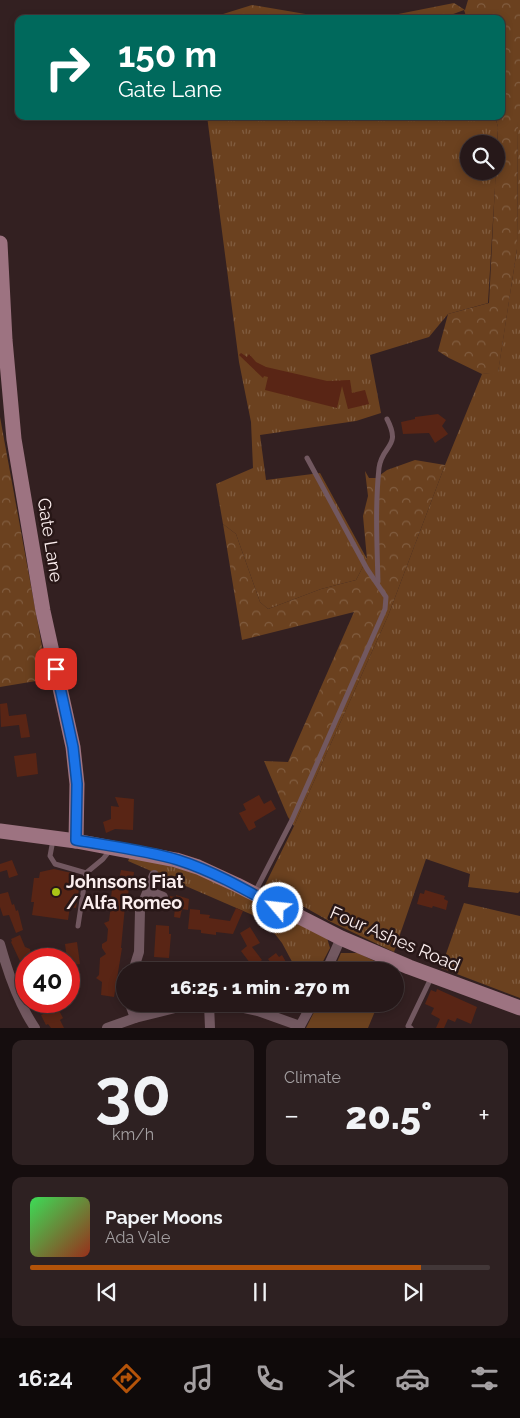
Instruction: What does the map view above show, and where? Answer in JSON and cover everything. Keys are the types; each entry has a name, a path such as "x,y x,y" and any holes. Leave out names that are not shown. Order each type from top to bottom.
{"street":[{"name":"Gate Lane","path":"0,243 5,340 14,439 43,611 73,747 77,784 76,840"},
{"name":"Four Ashes Road","path":"0,831 76,840 176,860 198,867 340,938 432,976 520,1008"},
{"path":"136,962 139,952 140,910 154,875"},
{"path":"148,891 163,897"},
{"path":"330,962 340,938"},
{"path":"0,944 8,974 35,1028"},
{"path":"133,1012 135,1018"},
{"path":"108,1028 159,1012"},
{"path":"209,1012 210,1028"},
{"path":"261,1012 299,1027 307,1012"}],"lane":[{"path":"378,582 376,516 379,466 394,434 387,418"},
{"path":"254,895 292,820 385,609 386,597 378,582 367,569 307,458"},
{"path":"54,837 50,856 55,864 86,873"},
{"path":"78,926 86,873 103,859 112,847"},
{"path":"411,1028 408,1026 432,976"}],"green space":[{"path":"468,0 520,0 517,249 498,373 482,374 438,351 448,314 489,303 495,180 505,180 505,135 498,135 496,120 505,120 505,15 466,15 464,10 451,15 393,15 454,3 465,10"},
{"path":"252,5 311,15 220,15"},
{"path":"518,119 520,119 520,891 518,893 468,887 470,874 426,859 394,952 331,922 265,885 294,826 388,616 445,465 482,374 498,372 517,249"},
{"path":"208,120 496,120 498,135 460,135 460,180 495,180 488,303 448,314 429,337 370,355 381,413 356,421 260,435 266,480 320,473 367,559 356,580 321,589 268,609 260,602 236,534 223,524 216,484 253,468 251,422 239,362"},
{"path":"0,417 48,679 0,687"},
{"path":"415,460 445,465 388,616 294,826 288,817 264,761 288,762 354,612 242,640 223,524 236,534 260,602 268,609 321,589 356,580 367,559 363,516 368,496 365,471 369,478 376,478 387,470"},
{"path":"130,857 153,861 201,875 327,938 330,948 323,962 292,962 282,943 264,920 128,861"},
{"path":"464,903 520,916 520,998 441,968"},
{"path":"341,953 358,953 377,962 337,962"},
{"path":"314,1012 375,1012 368,1028 306,1028"}],"building":[{"path":"241,353 247,357 249,354 256,362 266,367 327,381 350,380 352,393 365,390 369,404 348,409 342,386 337,408 265,390 268,377 264,376 263,378 239,355"},
{"path":"438,414 446,420 442,426 448,434 435,443 429,433 403,434 401,422 415,419 415,417"},
{"path":"7,703 9,716 26,714 30,737 21,738 19,725 1,727 0,704"},
{"path":"36,753 38,774 17,777 14,756"},
{"path":"259,795 264,804 271,800 276,809 254,822 256,827 249,831 239,813 246,810 243,804"},
{"path":"115,797 134,799 133,830 115,829 106,833 103,822 111,819 111,806 119,807"},
{"path":"12,860 18,875 9,878 7,870 0,872 0,864"},
{"name":"Johnsons Fiat / Alfa Romeo","path":"54,869 72,873 70,882 80,883 76,908 70,907 68,920 32,915 34,902 31,902 34,878 39,878 40,872"},
{"path":"121,870 134,872 132,887 129,886 127,906 125,906 120,962 116,962 114,997 101,995 102,982 96,978 99,975 100,958 106,954 102,944 107,941 108,929 104,923 109,921 111,905 107,900 111,898 113,880 119,880"},
{"path":"425,890 445,896 444,899 448,901 446,910 417,904 420,893 424,894"},
{"path":"8,892 12,905 14,904 16,911 18,910 23,930 16,933 9,915 3,916 0,907 0,894"},
{"path":"176,895 189,899 188,910 182,909 180,918 174,917 175,908 167,907 170,896 176,897"},
{"path":"236,908 243,911 233,934 216,932 216,935 201,933 201,930 188,929 190,909 200,910 200,914 210,915 209,918 230,921"},
{"path":"156,925 169,926 169,934 171,934 169,958 154,957"},
{"path":"250,927 260,943 252,947 262,960 259,962 249,962 241,951 247,946 240,933"},
{"path":"20,935 25,947 28,948 15,948 15,951 11,939"},
{"path":"77,942 78,948 66,948 65,944"},
{"path":"276,953 279,957 282,955 286,962 270,962 268,959"},
{"path":"437,989 477,1007 471,1024 457,1018 455,1022 448,1019 444,1028 436,1028 440,1019 431,1014 434,1008 425,1004 431,990 436,992"},
{"path":"45,1013 60,1013 63,1018 60,1020 64,1028 51,1028 48,1024 46,1025 41,1015"}],"place":[{"name":"Johnsons Fiat / Alfa Romeo","path":"56,892"}],"route":[{"path":"56,669 73,747 77,784 76,840 176,860 198,867 278,908"}]}
